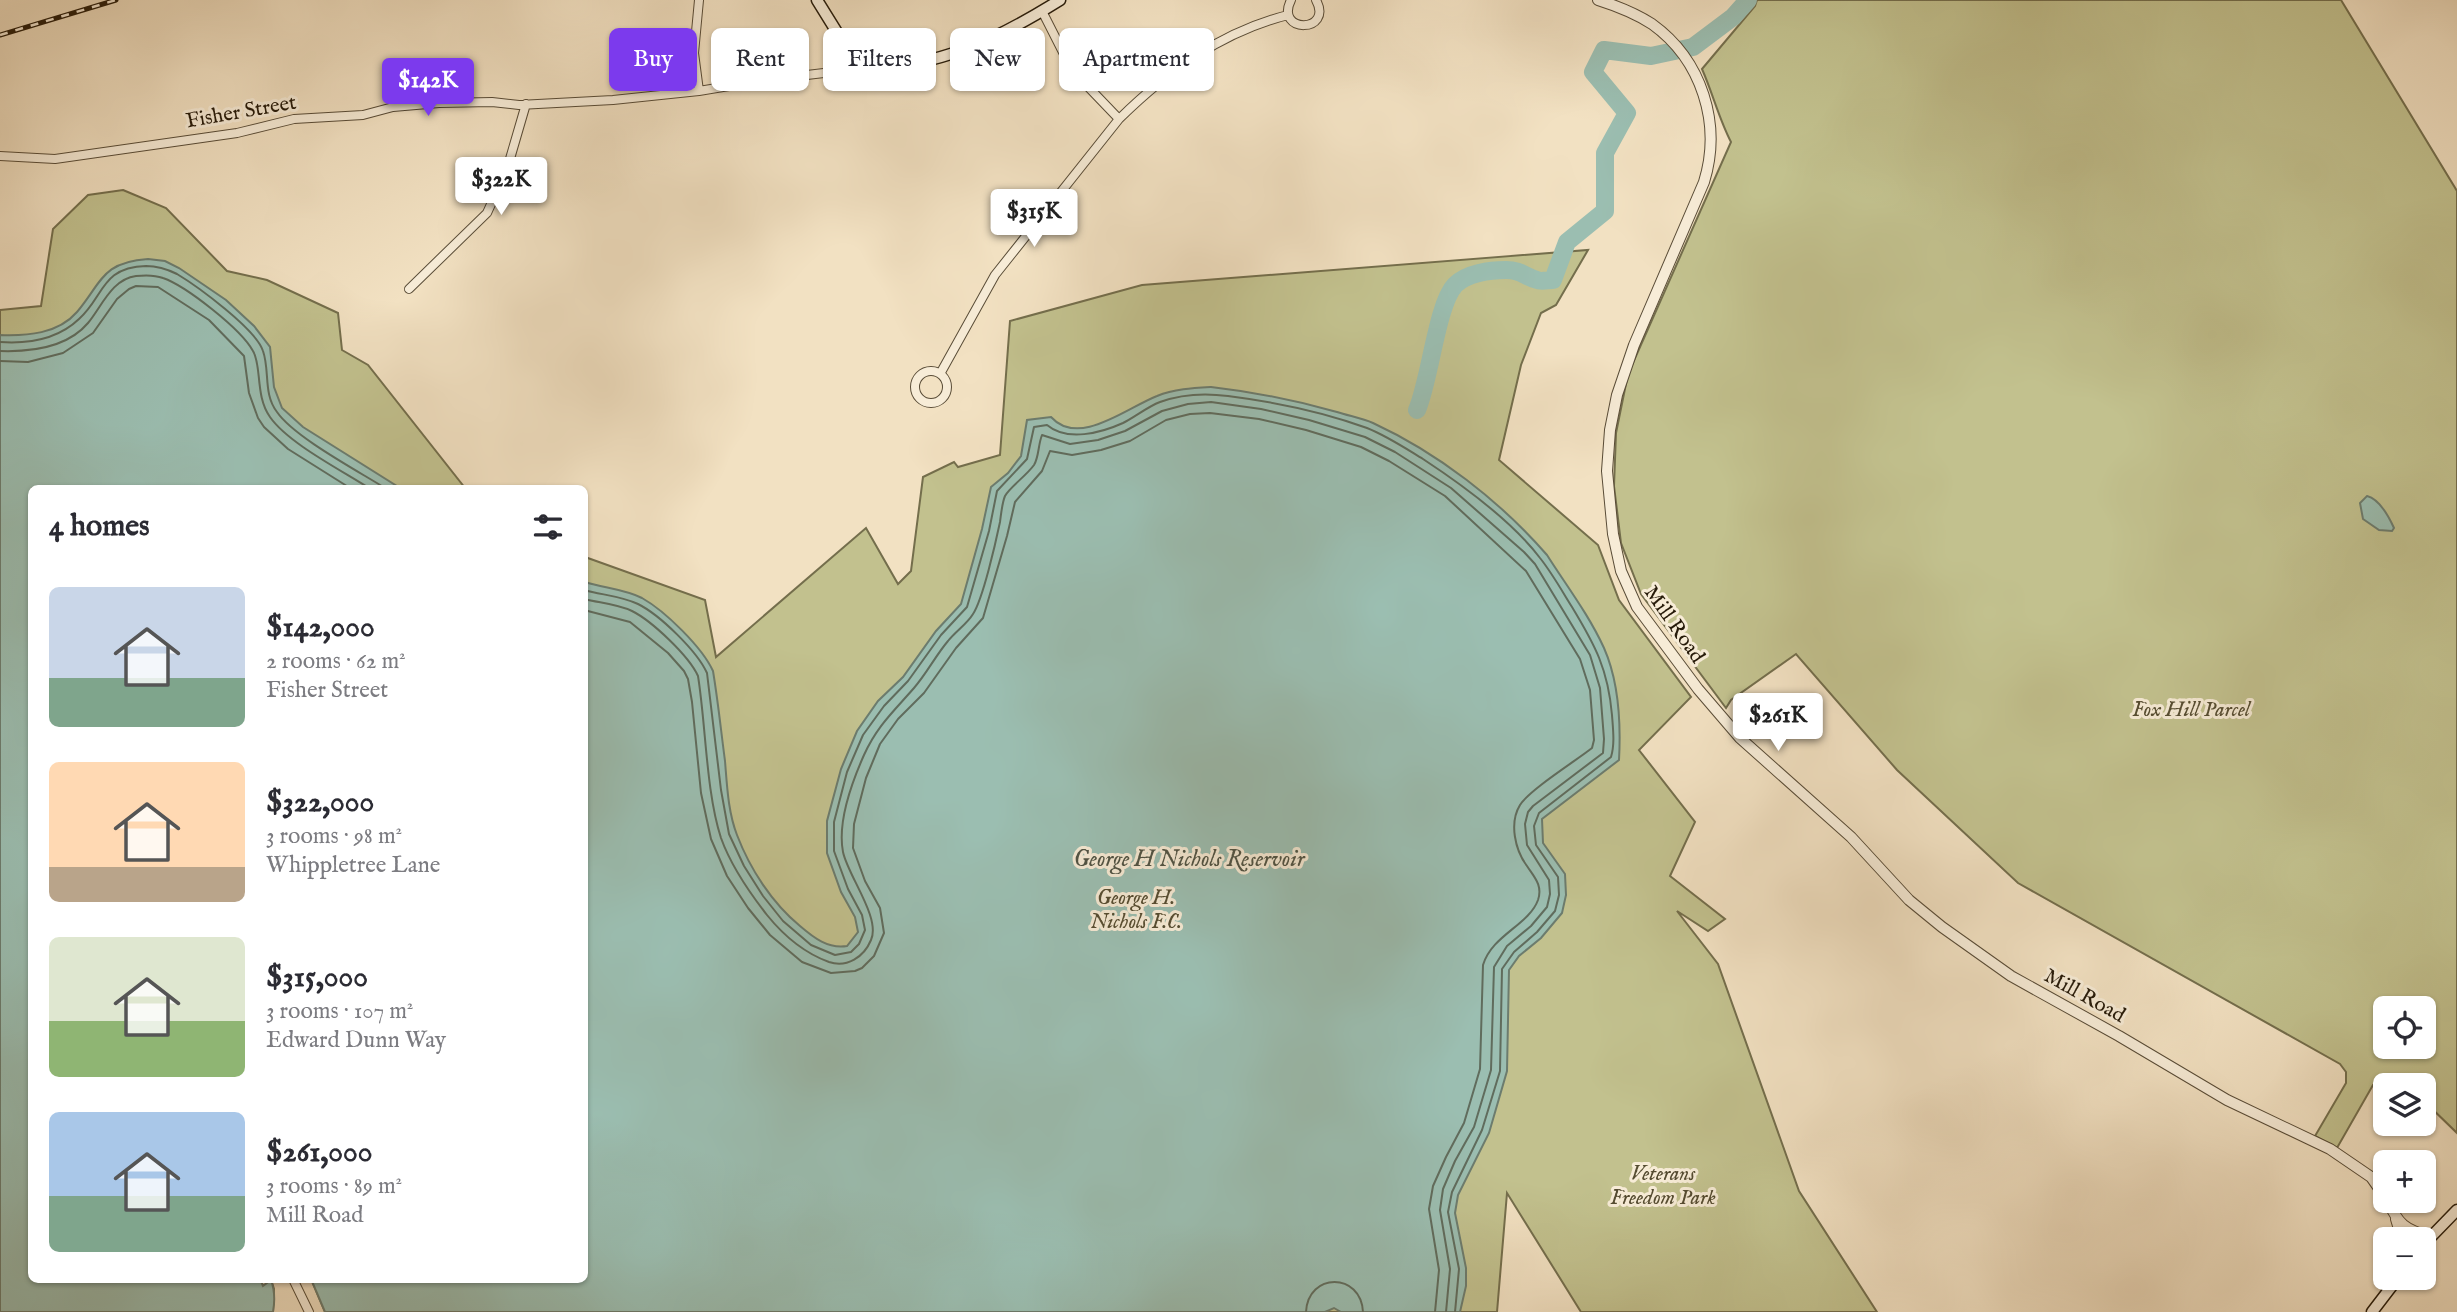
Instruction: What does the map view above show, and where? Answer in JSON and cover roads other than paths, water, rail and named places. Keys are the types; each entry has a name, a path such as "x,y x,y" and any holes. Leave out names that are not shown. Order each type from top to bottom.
{"main road":[{"path":"817,0 834,28"},
{"name":"Fisher Street","path":"936,59 960,53 1015,27 1060,0"},
{"path":"2436,1232 2457,1210"},
{"path":"2372,1312 2389,1290"}],"street":[{"path":"699,0 694,53 699,91"},
{"path":"1291,0 1288,5 1289,15 1297,24 1310,25 1319,13 1316,0"},
{"name":"Mill Road","path":"1598,0 1627,10 1653,25 1675,44 1692,68 1704,95 1710,124 1708,167 1699,195 1633,345 1617,395 1608,444 1607,485 1613,534 1621,571 1637,607 1692,681 1740,738 1851,837 1909,900 1941,927 2011,976 2227,1100 2330,1149 2373,1180"},
{"path":"1042,11 1073,70 1119,119"},
{"path":"940,374 995,275 1119,119 1160,80 1200,51 1240,32 1289,15"},
{"name":"Fisher Street","path":"0,156 55,159 237,133 294,119 363,115 393,107 613,100 823,73"},
{"path":"409,289 487,213 507,169 526,104"},
{"path":"930,371 940,374 948,387 944,398 930,404 920,400 915,390 920,375 930,371"},
{"name":"Mill Road","path":"2393,1213 2398,1227"},
{"path":"2395,1217 2404,1227"},
{"path":"295,1283 309,1312"}],"water":[{"path":"133,261 165,261 226,300 254,326 270,347 274,387 282,408 303,427 395,485 28,485 28,1283 262,1283 263,1286 272,1283 273,1312 0,1312 0,335 31,334 61,325 77,312 105,275 121,264"},
{"name":"George H Nichols Reservoir","path":"1211,387 1290,400 1373,423 1421,449 1488,497 1547,555 1577,600 1609,661 1619,717 1619,760 1542,819 1543,843 1565,874 1566,895 1562,913 1541,938 1519,956 1509,970 1507,1071 1489,1133 1458,1195 1455,1213 1466,1268 1466,1286 1460,1312 1341,1312 1334,1308 1325,1312 325,1312 313,1283 588,1283 588,583 642,598 672,620 701,651 713,671 730,808 737,835 748,860 771,896 800,926 827,944 847,946 858,932 855,917 841,892 827,853 827,821 841,769 857,731 878,701 903,677 936,631 961,604 991,487 1008,473 1021,456 1027,420 1051,417 1062,425 1089,427 1118,416 1145,401 1184,389"},
{"path":"2367,496 2383,509 2394,528 2392,531 2379,530 2363,519 2360,503"}],"waterway":[{"path":"1417,410 1443,308 1455,285 1472,275 1500,270 1515,271 1539,281 1553,280 1567,242 1605,211 1605,153 1627,113 1593,72 1604,50 1651,56 1693,47 1733,17 1748,0"}],"railway":[{"path":"0,35 116,0"}],"park label":[{"name":"Fox Hill Parcel","path":"2191,709"},
{"name":"George H. Nichols F.C.","path":"1136,909"},
{"name":"Veterans Freedom Park","path":"1663,1185"}]}
